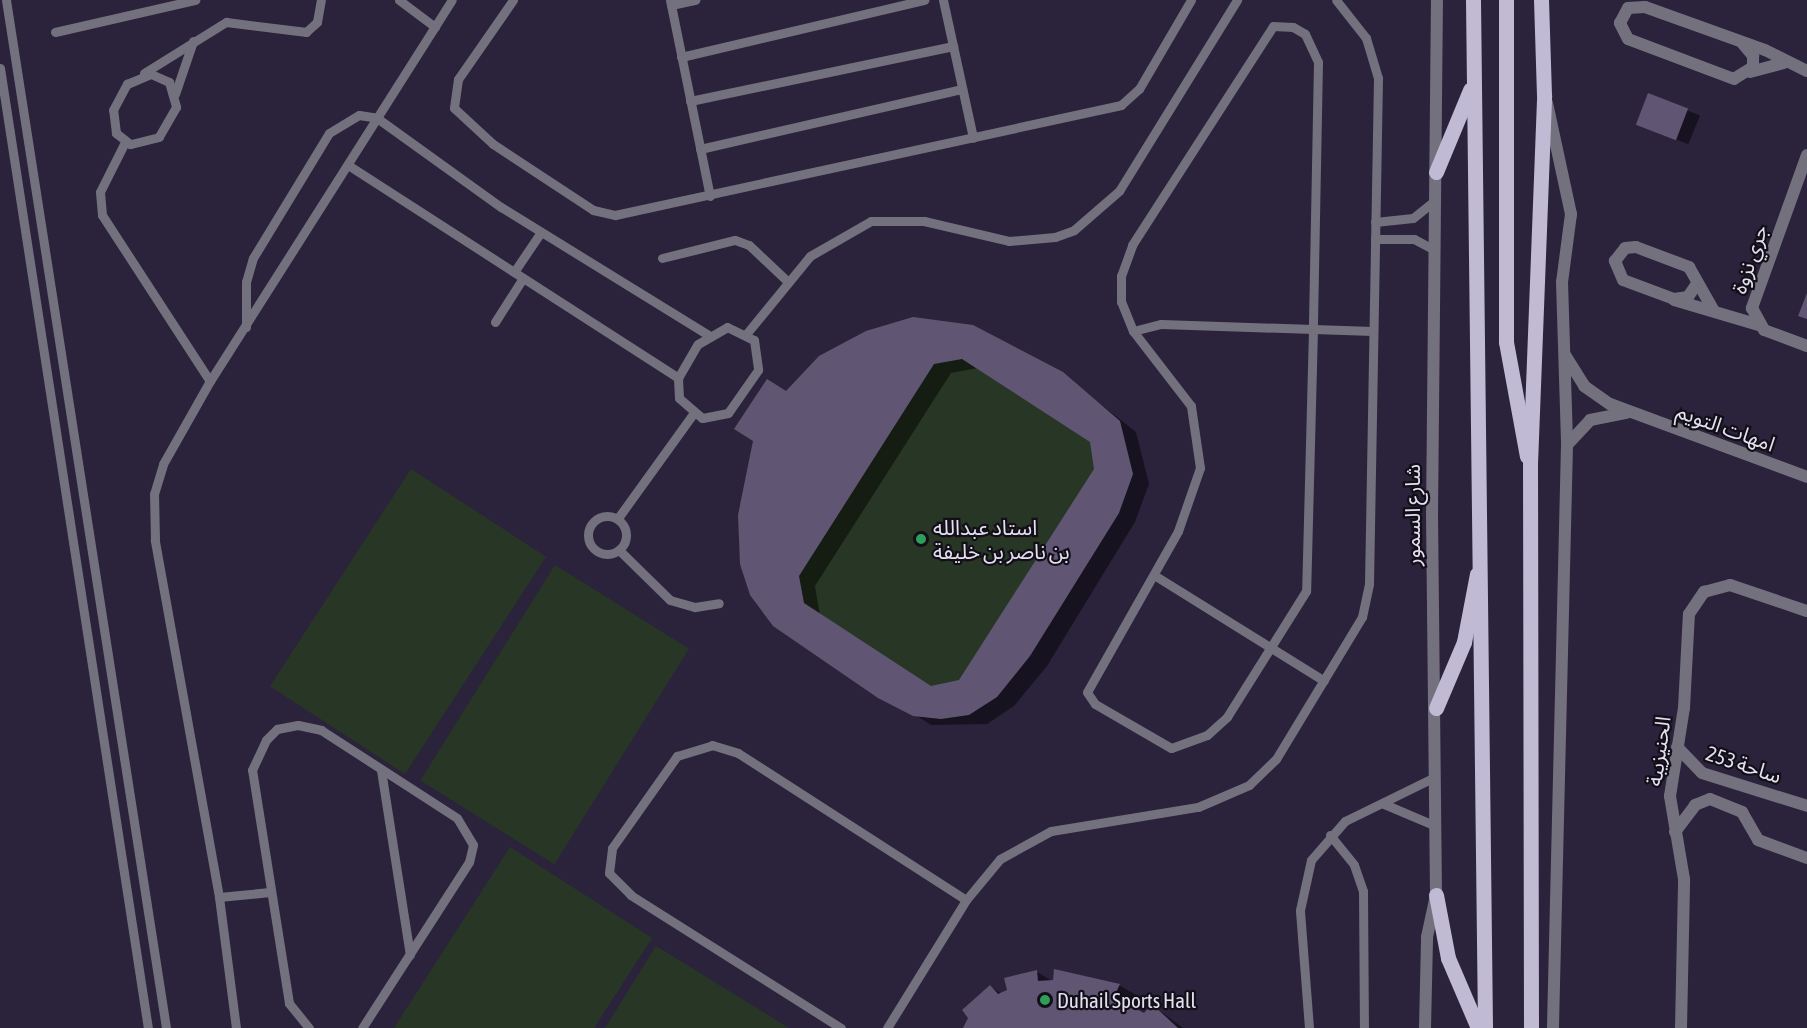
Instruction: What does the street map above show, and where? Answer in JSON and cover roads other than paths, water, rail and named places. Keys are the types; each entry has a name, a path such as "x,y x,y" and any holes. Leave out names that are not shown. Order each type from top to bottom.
{"main road":[{"path":"1473,0 1472,84 1481,563 1485,1028"},
{"path":"1506,0 1506,342 1530,464"},
{"path":"1531,1028 1530,464 1544,95 1540,0"},
{"path":"1436,172 1472,84"},
{"path":"1436,708 1462,650 1481,563"},
{"path":"1436,895 1448,958 1478,1028"}],"street":[{"name":"شارع السمور","path":"1425,1028 1427,937 1436,895 1436,708 1432,518 1437,0"},
{"path":"1784,63 1728,77 1628,39 1620,23 1628,8 1639,6 1743,44 1807,71"},
{"path":"1743,44 1754,56 1750,72"},
{"path":"1544,95 1570,201 1562,282 1567,445 1553,1028"},
{"name":"جري نزوة","path":"1807,155 1753,302 1759,326 1807,346"},
{"path":"1714,311 1696,285 1689,267 1636,247 1620,251 1614,261 1619,277 1674,299 1759,326"},
{"path":"1674,299 1688,297 1696,285"},
{"name":"امهات التويم","path":"1563,350 1584,386 1631,412 1807,477"},
{"path":"1567,445 1590,420 1631,412"},
{"name":"الحنيزيبة","path":"1681,1028 1684,879 1670,796 1677,747 1687,623 1697,598 1730,585 1807,611"},
{"name":"ساحة 253","path":"1677,747 1702,773 1807,806"},
{"name":"ساحة 253","path":"1676,832 1695,805 1710,799 1742,812 1758,840 1807,858"}],"lane":[{"path":"6,0 166,1028"},
{"path":"55,32 195,0"},
{"path":"193,41 176,94 174,113 159,137 142,145 125,142 113,128 112,110 127,84 193,41 236,20 299,34 317,22 321,0"},
{"path":"399,0 435,27"},
{"path":"236,1028 219,897 153,509 163,464 210,381 246,328 452,0"},
{"path":"513,0 458,79 452,103 460,117 493,144 604,214 710,196 1128,101 1191,0"},
{"path":"695,0 670,3 710,196"},
{"path":"681,57 924,0"},
{"path":"943,0 973,138"},
{"path":"747,333 786,280 828,242 871,221 924,221 1009,241 1055,237 1074,230 1119,191 1237,0"},
{"path":"887,1028 966,900 1000,858 1037,836 1198,807 1243,789 1269,769 1362,617 1370,585 1376,64 1360,26 1336,0"},
{"path":"1278,25 1305,34 1318,62 1313,329 1308,582 1272,650 1218,727 1176,748 1163,746 1089,698 1090,681 1154,575 1190,502 1200,447 1198,426 1181,388 1133,331 1119,290 1126,256 1264,32 1278,25"},
{"path":"690,101 953,46"},
{"path":"0,68 148,1028"},
{"path":"144,74 164,78 176,94"},
{"path":"700,149 962,89"},
{"path":"246,328 246,282 253,258 328,133 350,117 377,118 541,232 708,335"},
{"path":"125,142 100,192 102,215 210,381"},
{"path":"348,165 678,378"},
{"path":"1375,222 1413,218 1436,198"},
{"path":"514,272 541,232"},
{"path":"1375,239 1414,239 1435,250"},
{"path":"662,258 735,240 749,245 786,280"},
{"path":"495,322 524,278"},
{"path":"1133,331 1161,324 1373,331"},
{"path":"727,327 747,333 760,360 748,390 720,417 693,414 679,398 678,378 708,335 727,327"},
{"path":"618,518 693,414"},
{"path":"618,518 601,516 587,535 595,550 619,550 670,600 695,607 719,603"},
{"path":"618,518 627,538 619,550"},
{"path":"1154,575 1324,681"},
{"path":"309,1028 289,1003 252,770 266,740 277,729 298,725 321,730 457,818 473,845 469,862 362,1028"},
{"path":"841,1028 631,895 609,873 612,848 677,756 712,745 738,753 966,900"},
{"path":"381,770 410,955"},
{"path":"1309,1028 1301,893 1311,860 1330,835 1359,812 1384,804 1435,777"},
{"path":"1384,804 1436,826"},
{"path":"1330,835 1354,865 1363,891 1364,1028"},
{"path":"219,897 270,892"}],"place":[{"name":"استاد عبدالله بن ناصر بن خليفة","path":"921,539"},
{"name":"Duhail Sports Hall","path":"1045,1000"}]}
